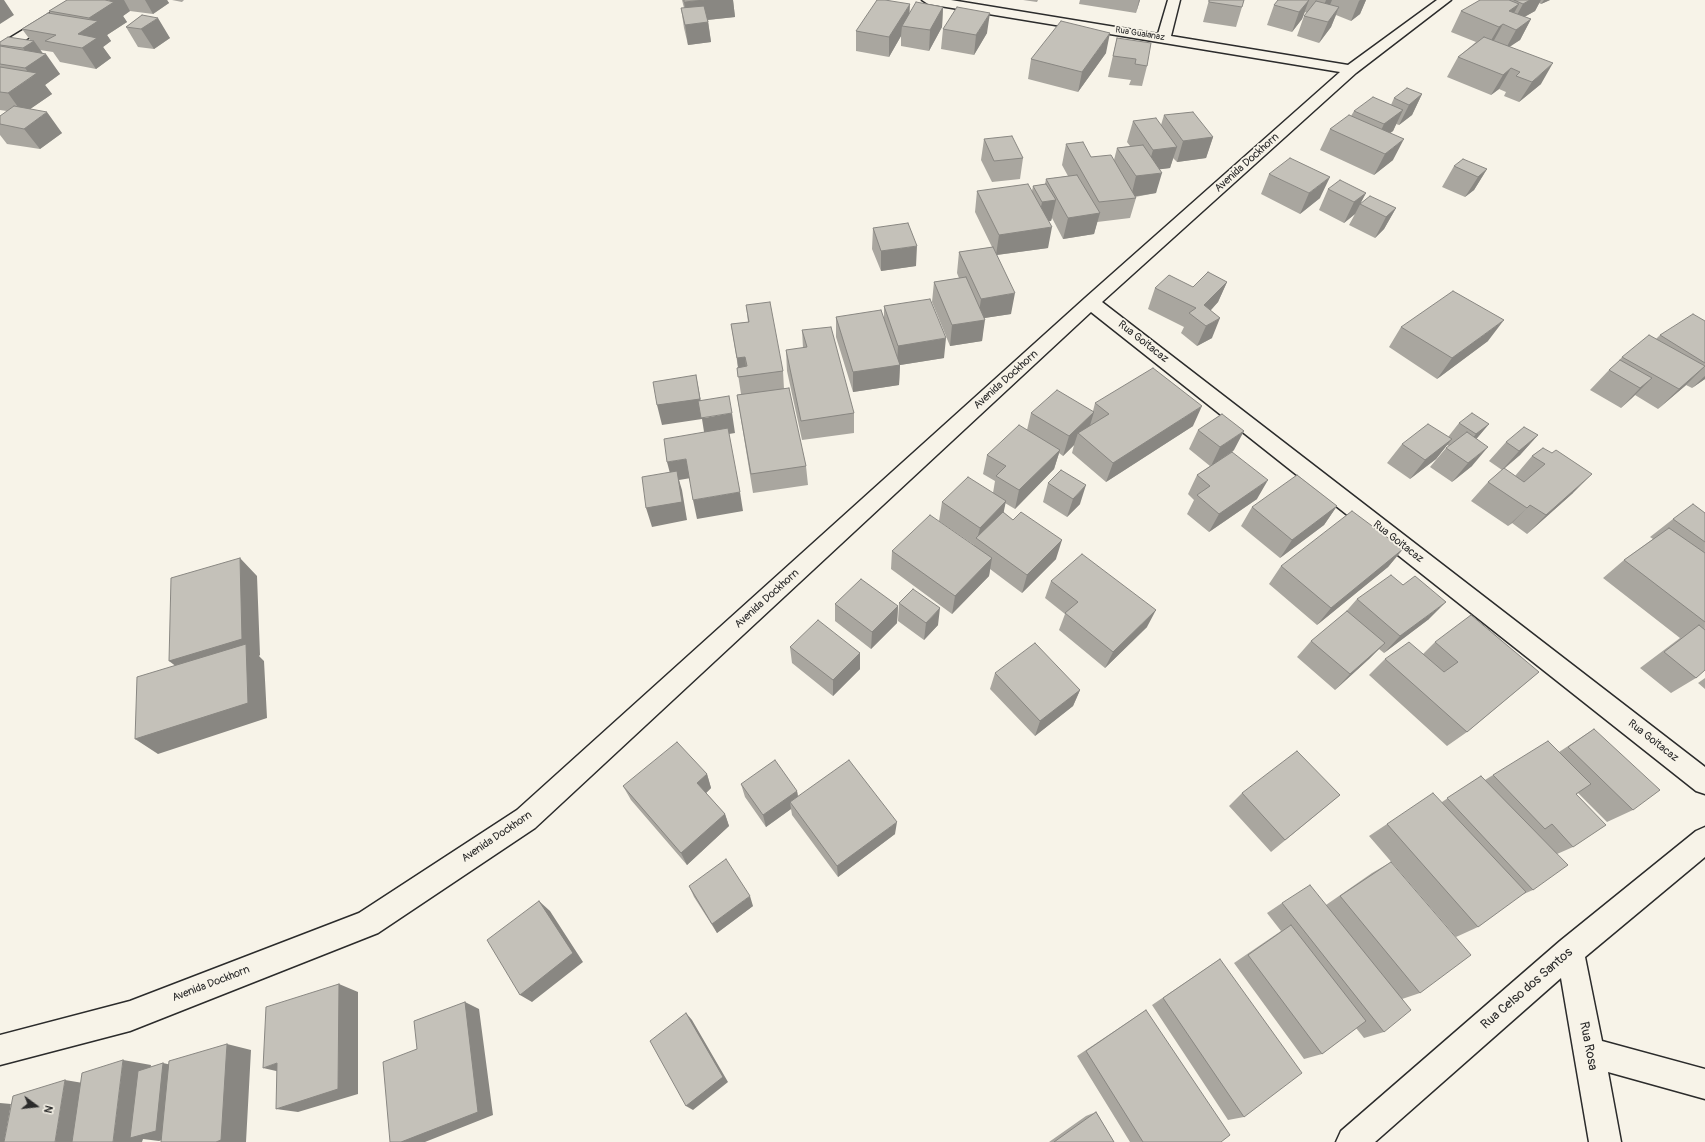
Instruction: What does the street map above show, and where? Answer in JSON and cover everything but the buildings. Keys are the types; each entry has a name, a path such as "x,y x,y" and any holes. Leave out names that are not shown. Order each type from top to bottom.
{"street":[{"path":"0,50 81,0"},
{"name":"Rua Guaianaz","path":"928,0 1351,70"},
{"path":"1164,38 1174,0"},
{"name":"Avenida Dockhorn","path":"0,1050 130,1016 368,922 526,819 1091,302 1351,70 1445,0"},
{"name":"Rua Goitacaz","path":"1091,302 1705,782"},
{"name":"Rua Celso dos Santos","path":"1352,1142 1570,951 1705,840"},
{"name":"Rua Rosa","path":"1570,951 1590,1052 1605,1142"},
{"path":"1590,1052 1705,1084"}]}
